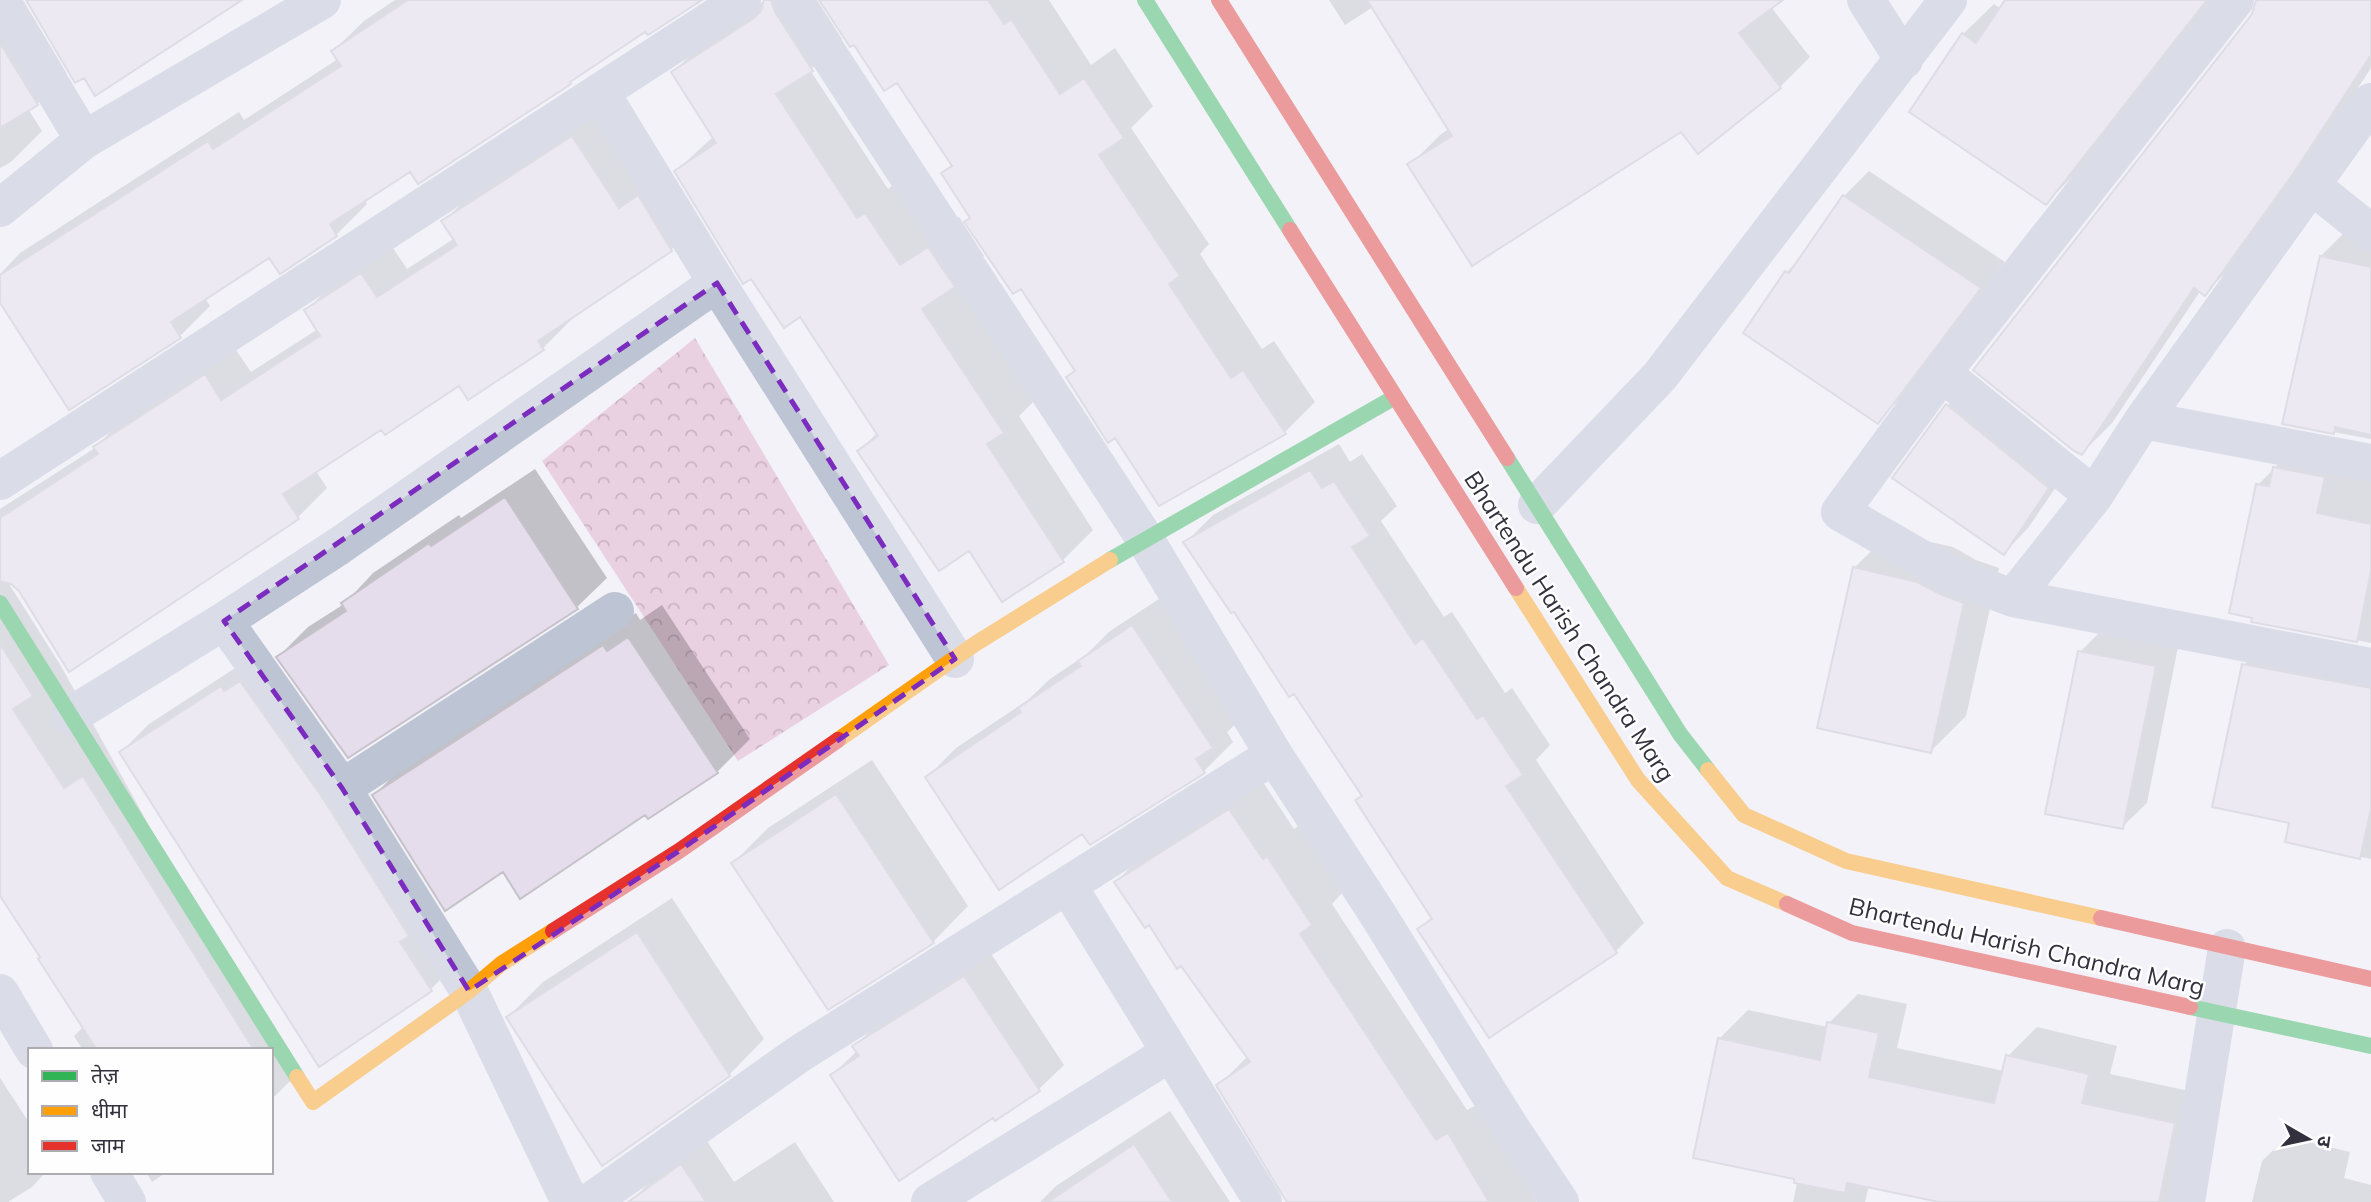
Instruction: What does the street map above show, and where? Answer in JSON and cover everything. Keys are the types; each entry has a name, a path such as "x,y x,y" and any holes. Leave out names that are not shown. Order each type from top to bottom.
{"main road":[{"name":"Bhartendu Harish Chandra Marg","path":"1145,0 1638,780 1727,878 1852,933 2371,1045"},
{"name":"Bhartendu Harish Chandra Marg","path":"1219,0 1680,734 1744,815 1846,861 2371,979"},
{"path":"0,603 313,1102 502,964 679,851 956,659 975,643 1145,539 1395,397"}],"street":[{"path":"0,0 84,140"},
{"path":"0,208 84,140 322,0"},
{"path":"0,481 742,0"},
{"path":"793,0 1145,539 1274,755 1376,910 1508,1124 1560,1202"},
{"path":"1866,0 1904,60"},
{"path":"1536,505 1660,376 1948,0"},
{"path":"2235,0 1942,373 1840,512 1948,574 2013,598 2371,667"},
{"path":"601,93 956,659"},
{"path":"2013,598 2094,496 2143,420 2371,102"},
{"path":"2311,185 2371,233"},
{"path":"70,716 339,546 718,283"},
{"path":"1942,373 2094,496"},
{"path":"2143,420 2371,463"},
{"path":"342,788 615,611"},
{"path":"224,621 342,788 469,990 570,1202"},
{"path":"590,1202 799,1054 1274,755"},
{"path":"1068,886 1263,1202"},
{"path":"2186,1202 2227,948"},
{"path":"0,993 33,1048"},
{"path":"930,1202 1170,1053"},
{"path":"110,1174 127,1202"}],"highlighted area":[{"path":"717,283 955,659 679,851 469,991 342,788 224,621"}],"green space":[{"path":"695,338 889,665 738,761 542,461"}],"building":[{"path":"26,0 242,0 95,96 84,78 75,83"},
{"path":"408,0 702,0 648,35 645,32 418,184 410,172 330,224 337,236 280,274 269,258 171,322 181,338 69,410 0,303 0,275 208,141 213,149 341,66 331,51"},
{"path":"764,0 771,0 775,12 813,71 776,94 857,218 865,213 900,265 928,247 955,287 922,309 1004,433 987,444 1064,562 1002,602 969,551 939,571 857,451 878,436 800,317 784,328 751,279 743,284 674,171 716,143 671,72 754,18 761,11"},
{"path":"819,0 988,0 1004,24 1011,19 1060,94 1084,78 1124,138 1099,155 1180,276 1169,284 1231,378 1243,370 1286,434 1159,506 1115,438 1108,443 1066,377 1075,371 1021,289 1013,294 964,222 970,218 941,173 952,166 897,83 884,91 854,45 850,47"},
{"path":"1367,0 1783,0 1739,33 1781,88 1698,154 1681,132 1472,266 1407,164 1452,136"},
{"path":"2005,0 2207,0 2046,205 1909,112 1962,33 1976,43"},
{"path":"2256,0 2371,0 2371,55 2293,174 2205,296 2194,288 2082,455 1973,370 2252,14"},
{"path":"0,43 38,105 0,128"},
{"path":"572,136 619,208 638,195 672,251 538,341 544,350 468,400 459,386 385,435 381,430 283,494 299,519 69,672 19,591 11,584 0,581 0,518 98,454 93,447 205,374 221,400 320,336 304,310 361,273 377,297 457,245 441,221"},
{"path":"1843,195 1981,288 1878,424 1743,333 1785,271 1789,273"},
{"path":"2320,256 2371,267 2371,435 2335,427 2334,434 2282,424"},
{"path":"1946,404 2049,488 2004,555 1892,478"},
{"path":"2273,467 2325,477 2317,513 2371,524 2371,571 2357,642 2251,622 2252,618 2229,613 2256,484 2269,486"},
{"path":"1310,470 1322,488 1334,481 1370,536 1352,547 1415,644 1423,638 1477,719 1483,715 1523,775 1506,786 1617,953 1489,1038 1417,929 1432,919 1355,800 1362,796 1294,694 1289,697 1234,612 1231,613 1183,542"},
{"path":"505,497 578,609 348,758 276,657 346,611 341,603 429,543 431,546"},
{"path":"1853,567 1917,582 1964,603 1931,753 1817,728"},
{"path":"1132,625 1213,748 1196,759 1205,773 1090,845 1082,834 999,890 925,777 1021,712 1018,708 1081,666 1078,661"},
{"path":"628,637 718,773 648,819 645,815 520,899 503,872 445,911 372,795 603,645 607,651"},
{"path":"0,644 33,696 13,709 64,788 83,776 253,1048 96,1048 0,896"},
{"path":"2078,651 2156,666 2123,829 2045,814"},
{"path":"2242,664 2371,688 2371,808 2360,859 2285,842 2289,823 2212,807"},
{"path":"240,681 324,800 409,936 400,942 432,991 319,1067 119,752 221,686 224,691"},
{"path":"836,794 934,943 828,1010 731,863"},
{"path":"1229,809 1263,859 1267,856 1312,925 1300,934 1436,1140 1448,1133 1489,1202 1287,1202 1283,1196 1216,1085 1250,1062 1181,966 1177,969 1149,925 1145,928 1114,882"},
{"path":"637,932 730,1076 602,1166 506,1017"},
{"path":"964,976 1040,1091 995,1121 993,1118 899,1181 830,1075 859,1056 852,1046"},
{"path":"1827,1022 1879,1033 1869,1077 1994,1103 2006,1055 2089,1074 2082,1103 2175,1123 2159,1202 1939,1202 1847,1183 1845,1193 1794,1183 1794,1179 1693,1158 1718,1038 1820,1060"},
{"path":"1134,1144 1172,1202 1048,1202"},
{"path":"681,1164 706,1202 628,1202"}],"traffic: fast":[{"path":"1145,0 1290,230"},
{"path":"1110,560 1395,397"},
{"path":"1507,458 1680,734 1708,770"},
{"path":"0,603 297,1077"},
{"path":"2190,1007 2371,1046"}],"traffic: slow":[{"path":"838,740 975,644 1110,560"},
{"path":"1516,588 1638,780 1727,878 1787,904"},
{"path":"1708,770 1744,815 1846,861 2101,918"},
{"path":"297,1077 313,1102 469,991 501,964 553,931"}],"traffic: jam":[{"path":"1219,0 1507,458"},
{"path":"1290,230 1516,588"},
{"path":"553,931 679,851 838,740"},
{"path":"1787,904 1852,933 2190,1007"},
{"path":"2101,918 2371,979"}]}
